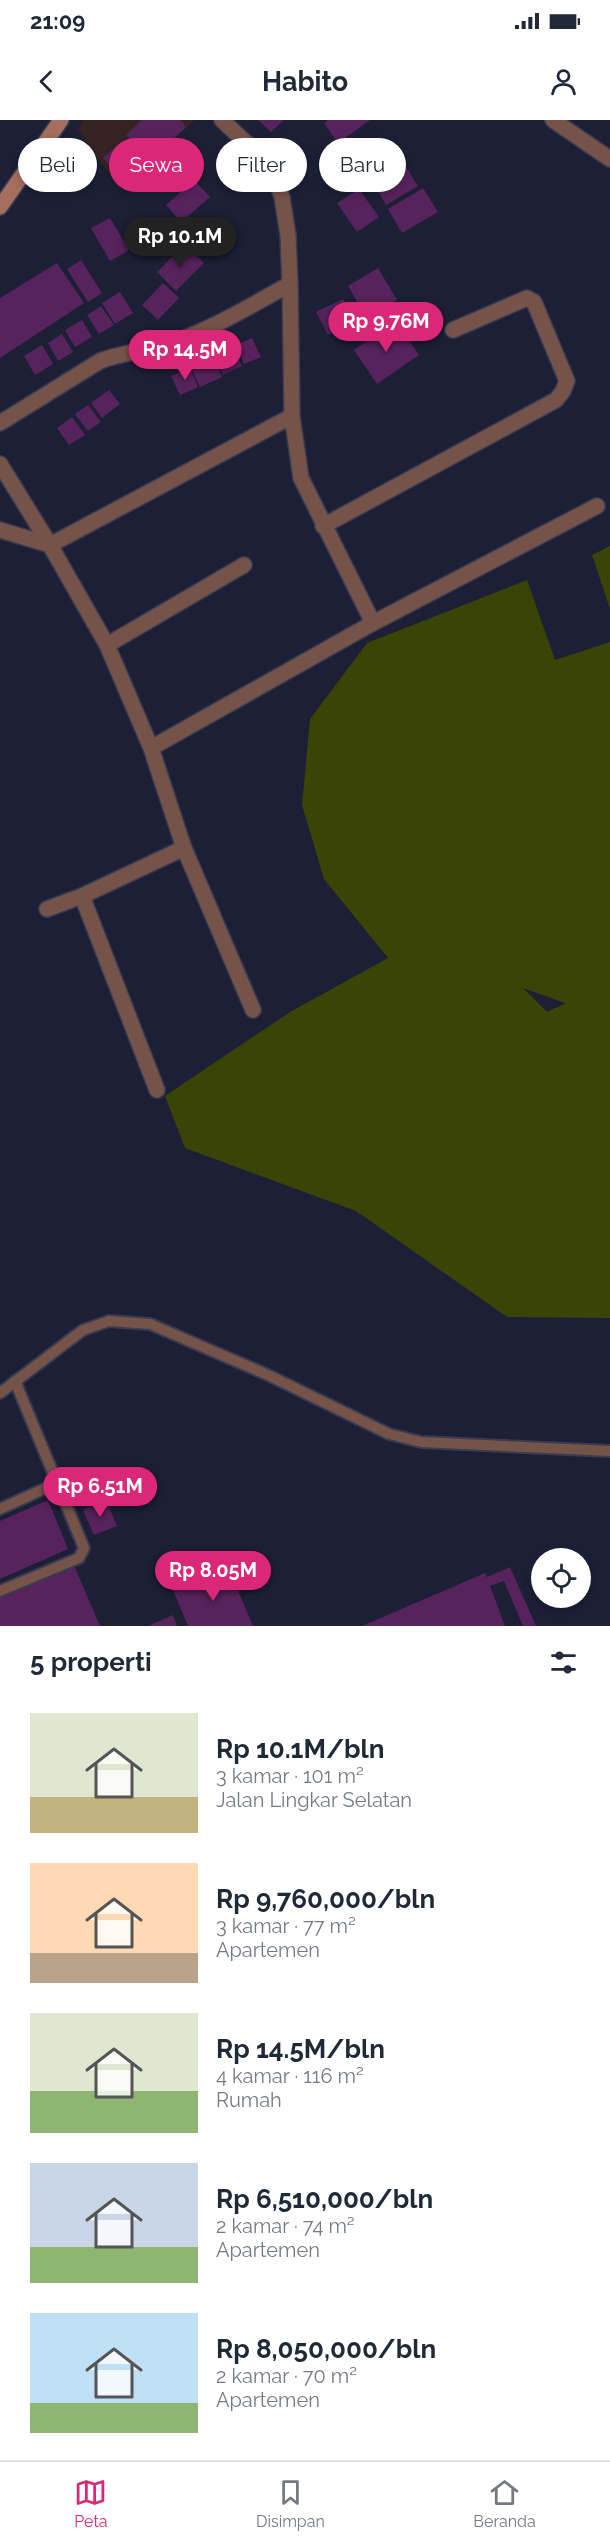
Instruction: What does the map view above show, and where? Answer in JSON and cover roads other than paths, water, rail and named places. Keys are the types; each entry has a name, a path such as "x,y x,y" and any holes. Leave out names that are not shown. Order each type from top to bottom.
{"main road":[{"path":"0,207 61,120"}],"street":[{"path":"222,120 261,157 276,180 282,197 288,235 292,416 301,478 373,623"},
{"path":"553,120 610,159"},
{"path":"0,423 100,361 172,343 216,324 290,284"},
{"path":"323,526 556,400 563,391 567,381 534,302 527,298 453,330"},
{"path":"0,530 50,545 292,416"},
{"path":"0,464 50,545 107,645 151,748 184,848 253,1010"},
{"path":"151,748 373,623 597,506"},
{"path":"107,645 244,564"},
{"path":"47,909 82,896 184,848"},
{"path":"82,896 157,1090"}],"lane":[{"path":"0,1393 83,1330 109,1321 150,1324 268,1375 389,1434 421,1442 610,1451"},
{"path":"0,1591 79,1558 84,1548 15,1381"},
{"path":"0,1509 57,1483"}]}
